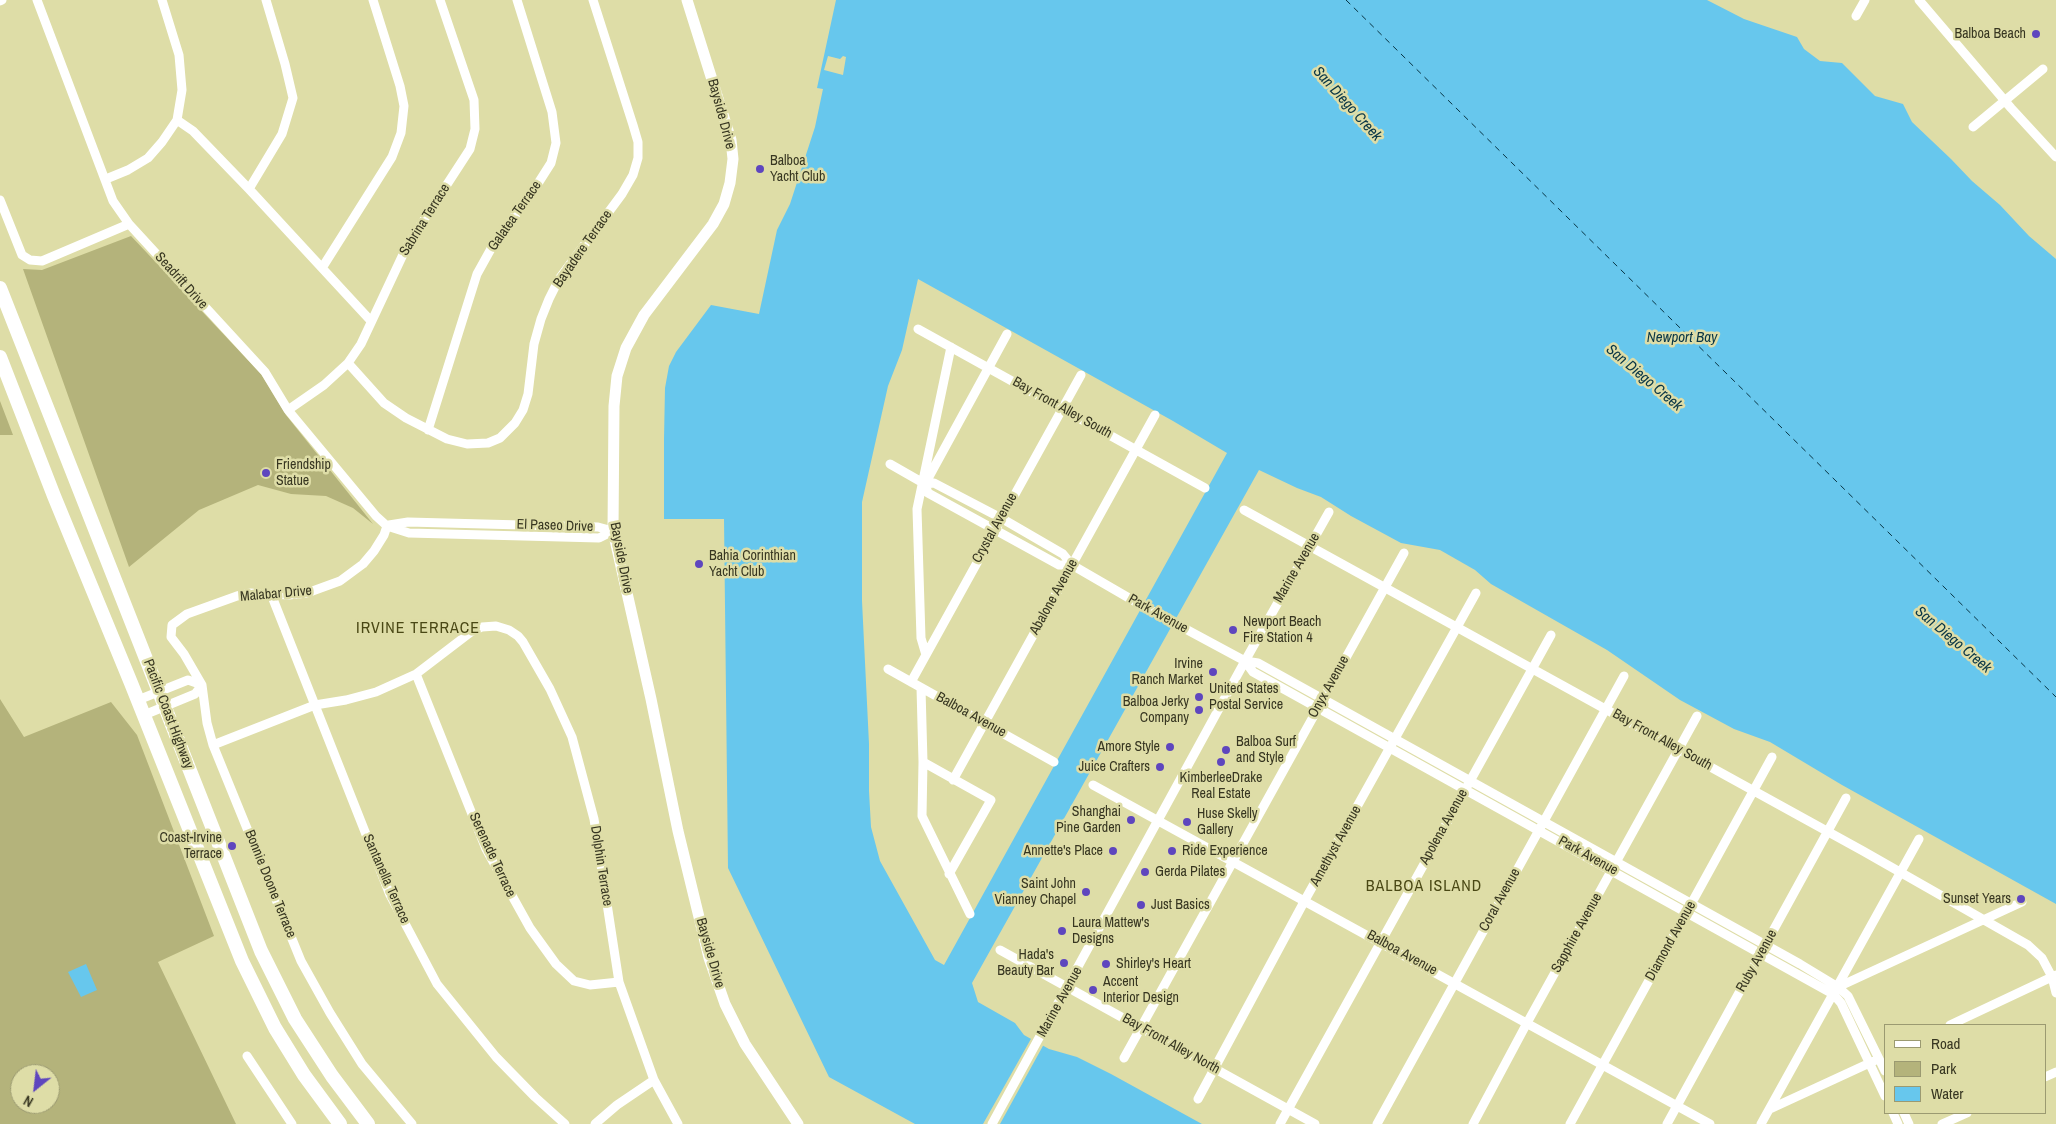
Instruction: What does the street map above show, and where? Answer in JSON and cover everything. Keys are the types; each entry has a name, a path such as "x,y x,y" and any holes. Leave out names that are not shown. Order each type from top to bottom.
{"highway":[{"name":"Pacific Coast Highway","path":"0,290 261,951 295,1019 352,1105 368,1124"},
{"name":"Pacific Coast Highway","path":"0,357 4,372 242,961 275,1028 304,1075 340,1124"}],"main road":[{"name":"Bayside Drive","path":"686,0 731,140 733,159 730,183 724,204 713,224 644,315 626,348 618,376 614,406 613,531 651,699 678,831 709,958 725,1004 745,1044 798,1124"}],"street":[{"name":"Seadrift Drive","path":"37,0 113,201 129,224 264,372 288,410 386,526"},
{"path":"106,179 128,170 148,158 177,120 182,90 179,55 162,0"},
{"path":"249,189 282,134 293,98 266,0"},
{"path":"322,268 392,157 401,133 404,106 400,86 373,0"},
{"name":"Sabrina Terrace","path":"288,410 324,385 348,363 361,344 407,246 470,149 475,128 474,100 440,0"},
{"name":"Galatea Terrace","path":"428,430 477,274 492,247 538,185 551,163 556,143 552,112 517,0"},
{"name":"Bayadere Terrace","path":"348,363 384,403 406,418 447,439 467,444 488,443 500,438 515,423 523,410 528,394 534,344 549,299 559,279 622,194 633,175 638,158 638,142 593,0"},
{"path":"1856,16 1865,0"},
{"path":"1919,0 2056,157"},
{"path":"1974,127 2043,69"},
{"path":"177,120 193,131 249,189 371,321"},
{"path":"0,200 22,255 30,260 42,261 129,224"},
{"name":"Bay Front Alley South","path":"918,329 1205,488"},
{"path":"924,483 1007,334"},
{"path":"926,655 921,638 917,509 924,483 951,347"},
{"name":"Crystal Avenue","path":"911,682 1081,374"},
{"name":"Abalone Avenue","path":"953,780 1155,415"},
{"name":"Park Avenue","path":"890,464 924,483 934,483 1001,518 1063,554 1072,565 1174,623 1245,661 1258,663 1396,739 1539,829 1692,903 1851,1000 1882,1057"},
{"name":"Park Avenue","path":"924,483 928,493 1059,565 1072,565"},
{"name":"Bay Front Alley South","path":"1244,510 1984,918 2028,945 2042,958 2054,976 2056,993"},
{"name":"Marine Avenue","path":"992,1124 1245,661 1329,512"},
{"name":"El Paseo Drive","path":"386,526 408,522 598,526 613,531"},
{"name":"Malabar Drive","path":"172,625 187,614 238,596 307,593 340,581 363,564 374,551 384,535 386,526"},
{"name":"Onyx Avenue","path":"1124,1058 1404,553"},
{"name":"Amethyst Avenue","path":"1198,1099 1476,593"},
{"name":"Santanella Terrace","path":"271,594 390,895 437,984 496,1056 535,1097 565,1124"},
{"name":"Bonnie Doone Terrace","path":"172,625 170,637 184,654 202,685 207,723 213,745 301,961 330,1013 362,1064 412,1124"},
{"name":"Dolphin Terrace","path":"416,674 471,632 482,627 496,626 509,630 523,642 550,689 572,737 594,819 619,982 654,1080 678,1124"},
{"name":"Apolena Avenue","path":"1280,1124 1550,635"},
{"name":"Park Avenue","path":"1245,661 1253,672 1318,708 1391,748 1544,821 1687,912 1764,948"},
{"name":"Balboa Avenue","path":"888,669 1054,762"},
{"path":"213,745 315,705 346,700 376,692 416,674"},
{"name":"Serenade Terrace","path":"416,674 486,849 530,928 556,964 574,980 590,985 619,982"},
{"name":"Coral Avenue","path":"1376,1124 1624,676"},
{"path":"138,700 188,680 202,685 195,694 144,715"},
{"path":"922,688 922,816 970,914"},
{"name":"Sapphire Avenue","path":"1473,1124 1697,716"},
{"name":"Diamond Avenue","path":"1570,1124 1772,757"},
{"path":"923,762 991,800 949,874"},
{"name":"Balboa Avenue","path":"1093,785 1306,900 1710,1124"},
{"name":"Ruby Avenue","path":"1667,1124 1846,798"},
{"path":"1761,1124 1902,873 1919,839"},
{"path":"1835,990 1984,918 2022,902"},
{"name":"Bay Front Alley North","path":"1000,950 1315,1124"},
{"path":"1952,1024 2054,976"},
{"name":"Park Avenue","path":"1835,990 1884,1094"},
{"path":"247,1056 292,1124"},
{"path":"1770,1109 1882,1057"},
{"path":"595,1124 617,1105 654,1080"},
{"path":"1942,1124 1964,1114"}],"green space":[{"path":"131,236 261,374 286,415 373,524 353,508 326,496 291,494 258,485 199,510 129,567 23,269 42,270"},
{"path":"0,401 13,435 0,435"},
{"path":"0,699 24,737 111,702 137,735 214,936 158,962 236,1124 0,1124"}],"water":[{"name":"Newport Bay","path":"836,0 1707,0 1744,19 1797,37 1804,49 1820,61 1842,63 1875,96 1903,104 1912,122 1972,181 2000,205 2029,236 2056,259 2056,904 1842,785 1770,742 1734,729 1680,700 1607,650 1491,584 1475,570 1440,550 1401,543 1351,516 1321,497 1259,470 972,983 978,1002 1015,1023 1024,1035 1049,1049 1077,1057 1111,1074 1202,1124 915,1124 829,1077 728,868 724,519 664,519 665,388 669,366 676,352 711,305 759,314 777,230 790,204 815,127 823,89 817,88","holes":["918,279 1227,453 944,965 935,960 880,861 871,827 869,791 869,744 862,601 862,502 888,386 902,350"]},
{"path":"86,964 97,990 81,997 68,972"}],"pier":[{"path":"828,56 840,59 843,56 846,57 843,75 824,70"},
{"path":"1032,1037 1044,1044 1000,1124 983,1124"}],"ferry route":[{"path":"1346,0 2056,697"}],"place":[{"name":"Balboa Beach","path":"2036,34"},
{"name":"Balboa Yacht Club","path":"760,169"},
{"name":"Friendship Statue","path":"266,473"},
{"name":"Bahia Corinthian Yacht Club","path":"699,564"},
{"name":"Newport Beach Fire Station 4","path":"1233,630"},
{"name":"Irvine Ranch Market","path":"1213,672"},
{"name":"United States Postal Service","path":"1199,697"},
{"name":"Balboa Jerky Company","path":"1199,710"},
{"name":"Amore Style","path":"1170,747"},
{"name":"Balboa Surf and Style","path":"1226,750"},
{"name":"KimberleeDrake Real Estate","path":"1221,762"},
{"name":"Juice Crafters","path":"1160,767"},
{"name":"Shanghai Pine Garden","path":"1131,820"},
{"name":"Huse Skelly Gallery","path":"1187,822"},
{"name":"Coast-Irvine Terrace","path":"232,846"},
{"name":"Annette's Place","path":"1113,851"},
{"name":"Ride Experience","path":"1172,851"},
{"name":"Gerda Pilates","path":"1145,872"},
{"name":"Saint John Vianney Chapel","path":"1086,892"},
{"name":"Sunset Years","path":"2021,899"},
{"name":"Just Basics","path":"1141,905"},
{"name":"Laura Mattew's Designs","path":"1062,931"},
{"name":"Hada's Beauty Bar","path":"1064,963"},
{"name":"Shirley's Heart","path":"1106,964"},
{"name":"Accent Interior Design","path":"1093,990"}],"district":[{"name":"IRVINE TERRACE","path":"418,629"},
{"name":"BALBOA ISLAND","path":"1424,887"}],"water label":[{"name":"San Diego Creek","path":"1347,104"},
{"name":"San Diego Creek","path":"1644,378"},
{"name":"San Diego Creek","path":"1953,640"}]}
